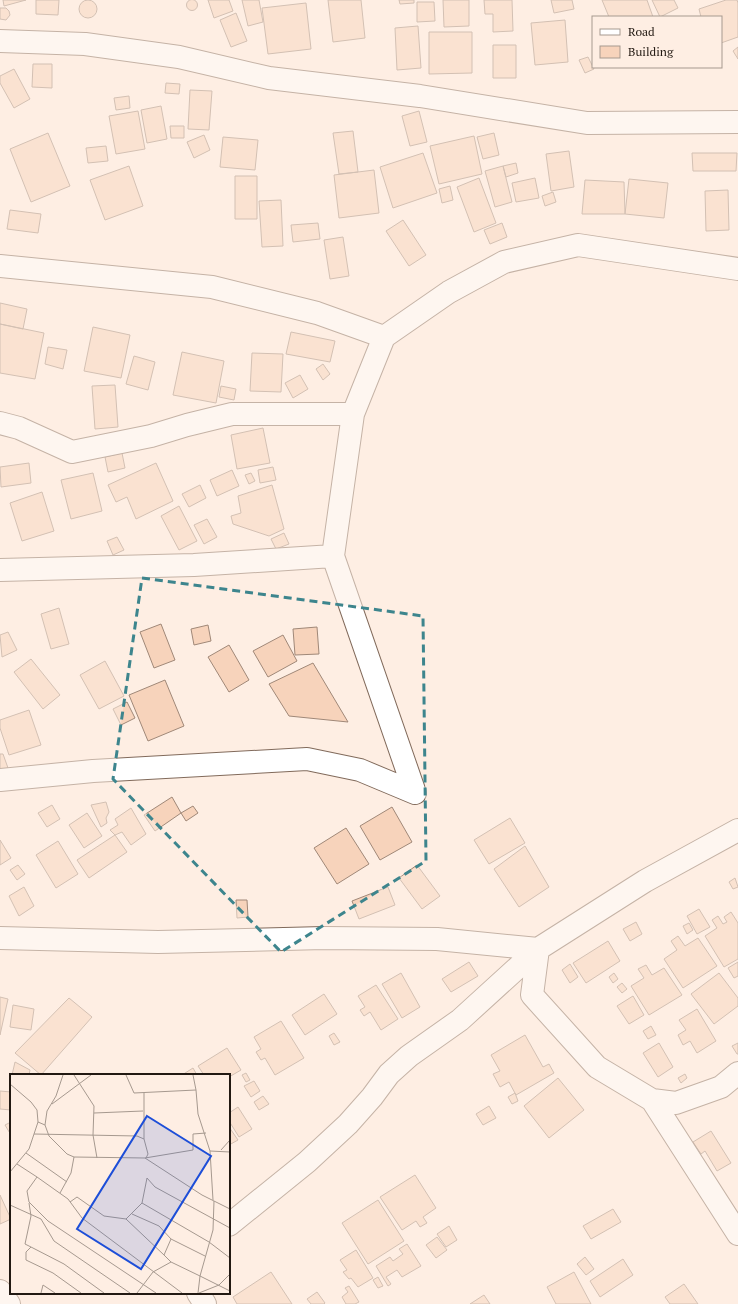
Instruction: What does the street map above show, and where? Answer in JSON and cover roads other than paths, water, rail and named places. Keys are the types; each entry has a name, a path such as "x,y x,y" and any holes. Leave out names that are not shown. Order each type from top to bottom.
{"street":[{"path":"0,41 85,44 180,57 268,78 420,96 587,123 738,122"},
{"path":"0,780 93,771 307,759 360,770 415,793 333,556 353,414 384,337 449,292 504,262 578,245 738,269"},
{"path":"0,266 212,287 317,313 384,337"},
{"path":"0,422 19,428 72,452 151,436 232,414 353,414"},
{"path":"0,570 194,565 333,556"},
{"path":"230,1224 307,1162 348,1124 372,1097 389,1074 409,1056 460,1020 538,949 645,881 738,830"},
{"path":"0,938 158,942 324,938 437,939 538,949"},
{"path":"538,949 532,996 597,1067 652,1100 676,1103 721,1087 738,1073"},
{"path":"652,1100 738,1234"},
{"path":"0,1291 9,1304"},
{"path":"199,1294 205,1304"}]}
